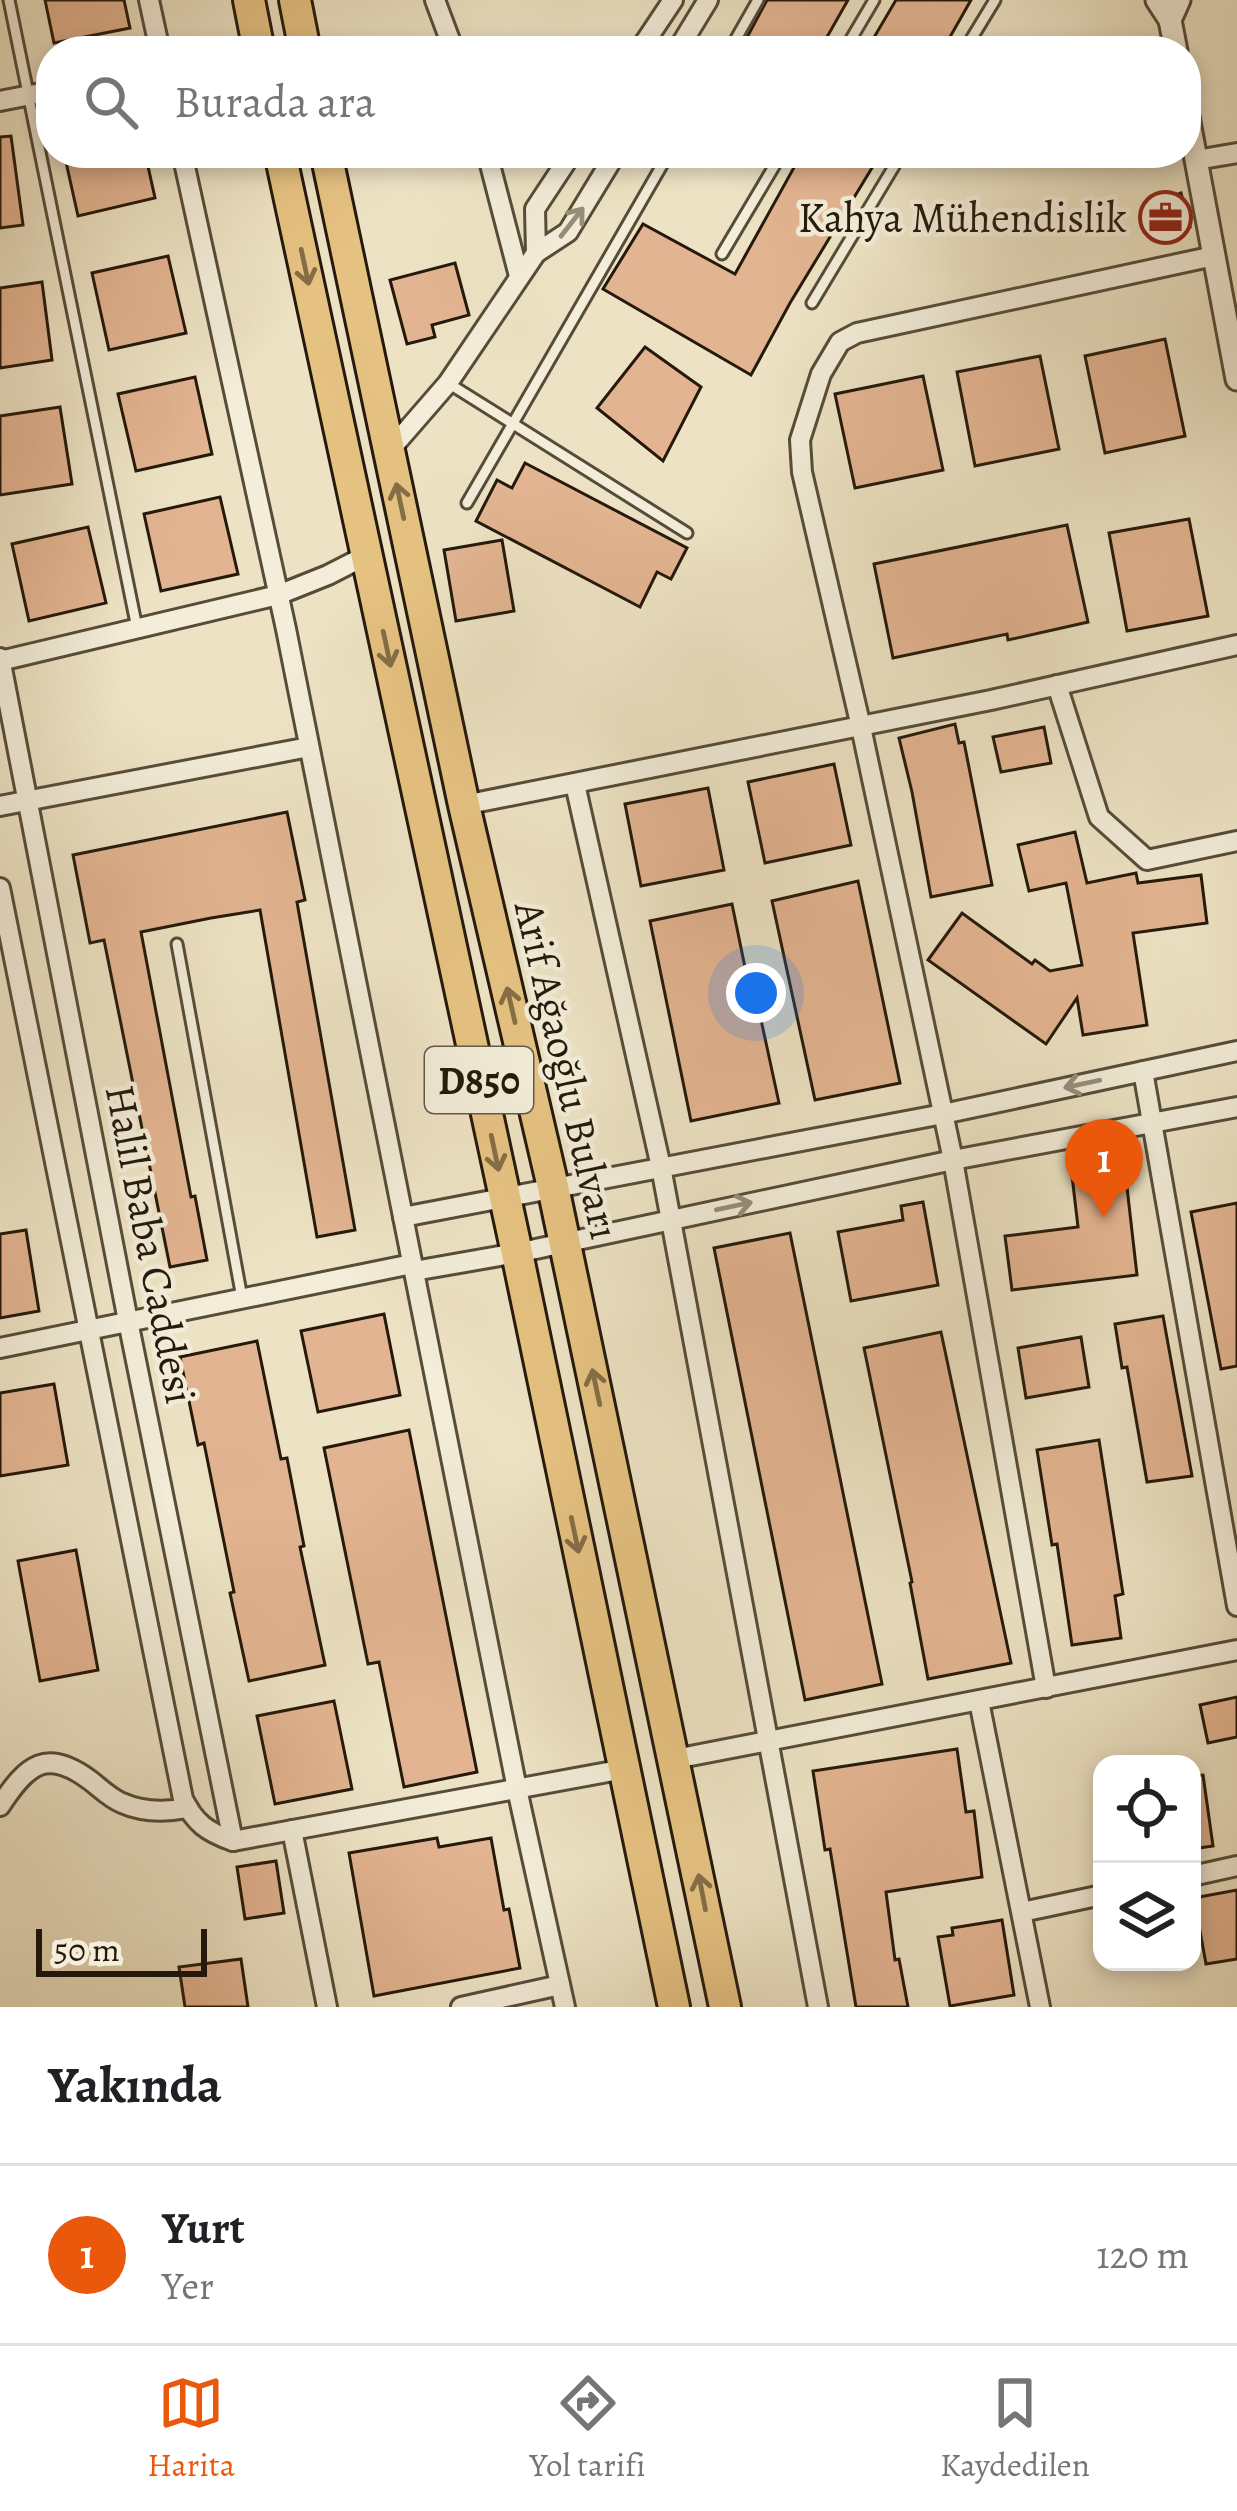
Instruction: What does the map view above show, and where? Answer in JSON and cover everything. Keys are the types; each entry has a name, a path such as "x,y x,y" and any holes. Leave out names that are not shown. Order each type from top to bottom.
{"highway":[{"path":"249,0 256,36"},
{"path":"295,0 302,36"},
{"name":"Arif Ağaoğlu Bulvarı","path":"283,168 674,2007"},
{"name":"Arif Ağaoğlu Bulvarı","path":"329,168 464,805 554,1186 725,2007"}],"street":[{"path":"149,0 157,36"},
{"path":"649,36 673,0"},
{"path":"686,36 708,0"},
{"path":"439,1 450,36"},
{"path":"1169,6 1173,36"},
{"path":"0,101 36,94"},
{"path":"1201,159 1237,152"},
{"path":"185,168 310,747 517,1789 565,2007"},
{"path":"491,168 520,276"},
{"path":"536,253 535,209 562,168"},
{"path":"389,451 448,383 536,253 568,232 607,168"},
{"path":"1198,168 1237,379"},
{"path":"1046,1688 953,1160 802,472 800,440 820,374 840,342 856,333 1214,256"},
{"name":"Halil Baba Caddesi","path":"233,1841 0,660 278,595 367,555"},
{"path":"464,805 860,727 1237,645"},
{"path":"1057,685 1099,817 1130,846 1148,860 1237,841"},
{"path":"0,806 310,747"},
{"path":"575,784 661,1167 818,2007"},
{"path":"0,888 178,1775 194,1820 209,1833 233,1841 624,1769"},
{"path":"403,1217 943,1114 1237,1051"},
{"path":"1143,1071 1237,1606"},
{"path":"0,1348 242,1298 517,1252 953,1160 1237,1107"},
{"path":"675,1759 1237,1650"},
{"path":"979,1701 1040,2007"},
{"path":"0,1805 26,1771 43,1762 59,1762 118,1802 141,1809 188,1808"},
{"path":"292,1830 327,2007"},
{"path":"1201,1874 1237,1866"},
{"path":"1022,1912 1093,1897"},
{"path":"461,2007 560,1985"}],"lane":[{"path":"9,0 36,130"},
{"path":"737,36 758,0"},
{"path":"853,36 874,0"},
{"path":"973,36 994,0"},
{"path":"44,168 137,628"},
{"path":"466,503 660,168"},
{"path":"722,254 773,168"},
{"path":"812,303 893,168"},
{"path":"448,383 687,533"},
{"path":"177,944 242,1298"}],"building":[{"path":"45,0 124,0 130,28 89,36 53,36"},
{"path":"767,0 848,0 828,36 748,36"},
{"path":"896,0 971,0 951,36 875,36"},
{"path":"11,136 23,225 0,228 0,137"},
{"path":"67,168 148,168 155,198 78,216"},
{"path":"794,168 872,168 751,375 603,289 643,224 735,274"},
{"name":"Kahya Mühendislik","path":"1181,193 1190,227 1150,237 1144,206"},
{"path":"168,256 186,333 109,350 92,273"},
{"path":"455,263 469,315 432,325 435,337 407,344 390,280"},
{"path":"42,282 52,360 0,368 0,288"},
{"path":"1165,339 1185,436 1105,453 1085,356"},
{"path":"645,347 701,387 663,461 597,408"},
{"path":"1040,356 1059,449 975,466 957,372"},
{"path":"923,376 943,470 855,488 835,394"},
{"path":"195,377 212,454 136,471 118,394"},
{"path":"60,407 72,484 0,495 0,416"},
{"path":"525,463 687,548 671,579 657,572 640,607 476,521 497,480 512,488"},
{"path":"220,497 238,574 161,591 144,514"},
{"path":"1189,519 1208,616 1127,631 1109,533"},
{"path":"1067,525 1088,622 893,658 874,564"},
{"path":"88,527 106,603 29,621 12,544"},
{"path":"502,540 514,611 456,621 444,550"},
{"path":"955,724 959,743 964,742 992,885 931,897 899,738"},
{"path":"1044,727 1051,763 1001,772 993,737"},
{"path":"834,764 851,845 765,863 748,782"},
{"path":"708,788 724,870 641,886 625,804"},
{"path":"287,812 305,900 297,902 355,1230 317,1237 260,910 141,932 207,1260 170,1267 104,940 90,943 73,855"},
{"path":"1075,832 1087,883 1136,873 1138,883 1201,875 1207,923 1133,933 1147,1025 1083,1035 1077,998 1046,1044 928,960 962,913 1032,964 1035,960 1050,971 1082,965 1066,883 1029,891 1018,845"},
{"path":"858,881 900,1083 815,1100 772,901"},
{"path":"732,904 779,1103 691,1121 650,921"},
{"path":"1124,1161 1137,1275 1012,1290 1005,1236 1078,1227 1071,1167"},
{"path":"923,1202 938,1285 851,1301 838,1232 903,1220 901,1206"},
{"path":"1237,1203 1237,1366 1221,1369 1191,1212"},
{"path":"26,1230 39,1311 0,1318 0,1234"},
{"path":"790,1233 882,1684 805,1700 714,1248"},
{"path":"384,1314 400,1395 318,1412 301,1331"},
{"path":"1163,1316 1192,1476 1147,1482 1115,1324"},
{"path":"941,1332 1011,1663 928,1679 864,1348"},
{"path":"1081,1337 1089,1387 1026,1398 1018,1348"},
{"path":"257,1341 281,1459 287,1458 325,1665 249,1681 204,1443 198,1445 180,1357"},
{"path":"54,1384 68,1465 0,1476 0,1393"},
{"path":"409,1430 477,1772 404,1787 379,1662 368,1664 324,1448"},
{"path":"1099,1440 1123,1594 1115,1596 1121,1638 1072,1645 1037,1450"},
{"path":"76,1550 98,1670 40,1681 18,1561"},
{"path":"1237,1697 1237,1737 1208,1743 1200,1705"},
{"path":"334,1701 352,1789 275,1804 257,1716"},
{"path":"957,1749 966,1812 974,1811 982,1877 886,1892 895,1960 899,1959 908,2007 856,2007 813,1771"},
{"path":"1201,1775 1213,1846 1201,1848"},
{"path":"437,1838 439,1847 491,1838 520,1968 374,1996 349,1853"},
{"path":"276,1861 284,1913 245,1919 237,1867"},
{"path":"1237,1890 1237,1959 1206,1964 1201,1897"},
{"path":"1002,1920 1014,1995 950,2006 938,1937 953,1935 952,1928"},
{"path":"241,1959 248,2007 185,2007 179,1967"}],"place":[{"name":"Kahya Mühendislik","path":"1166,217"},
{"name":"Yurt","path":"1104,1218"}]}
